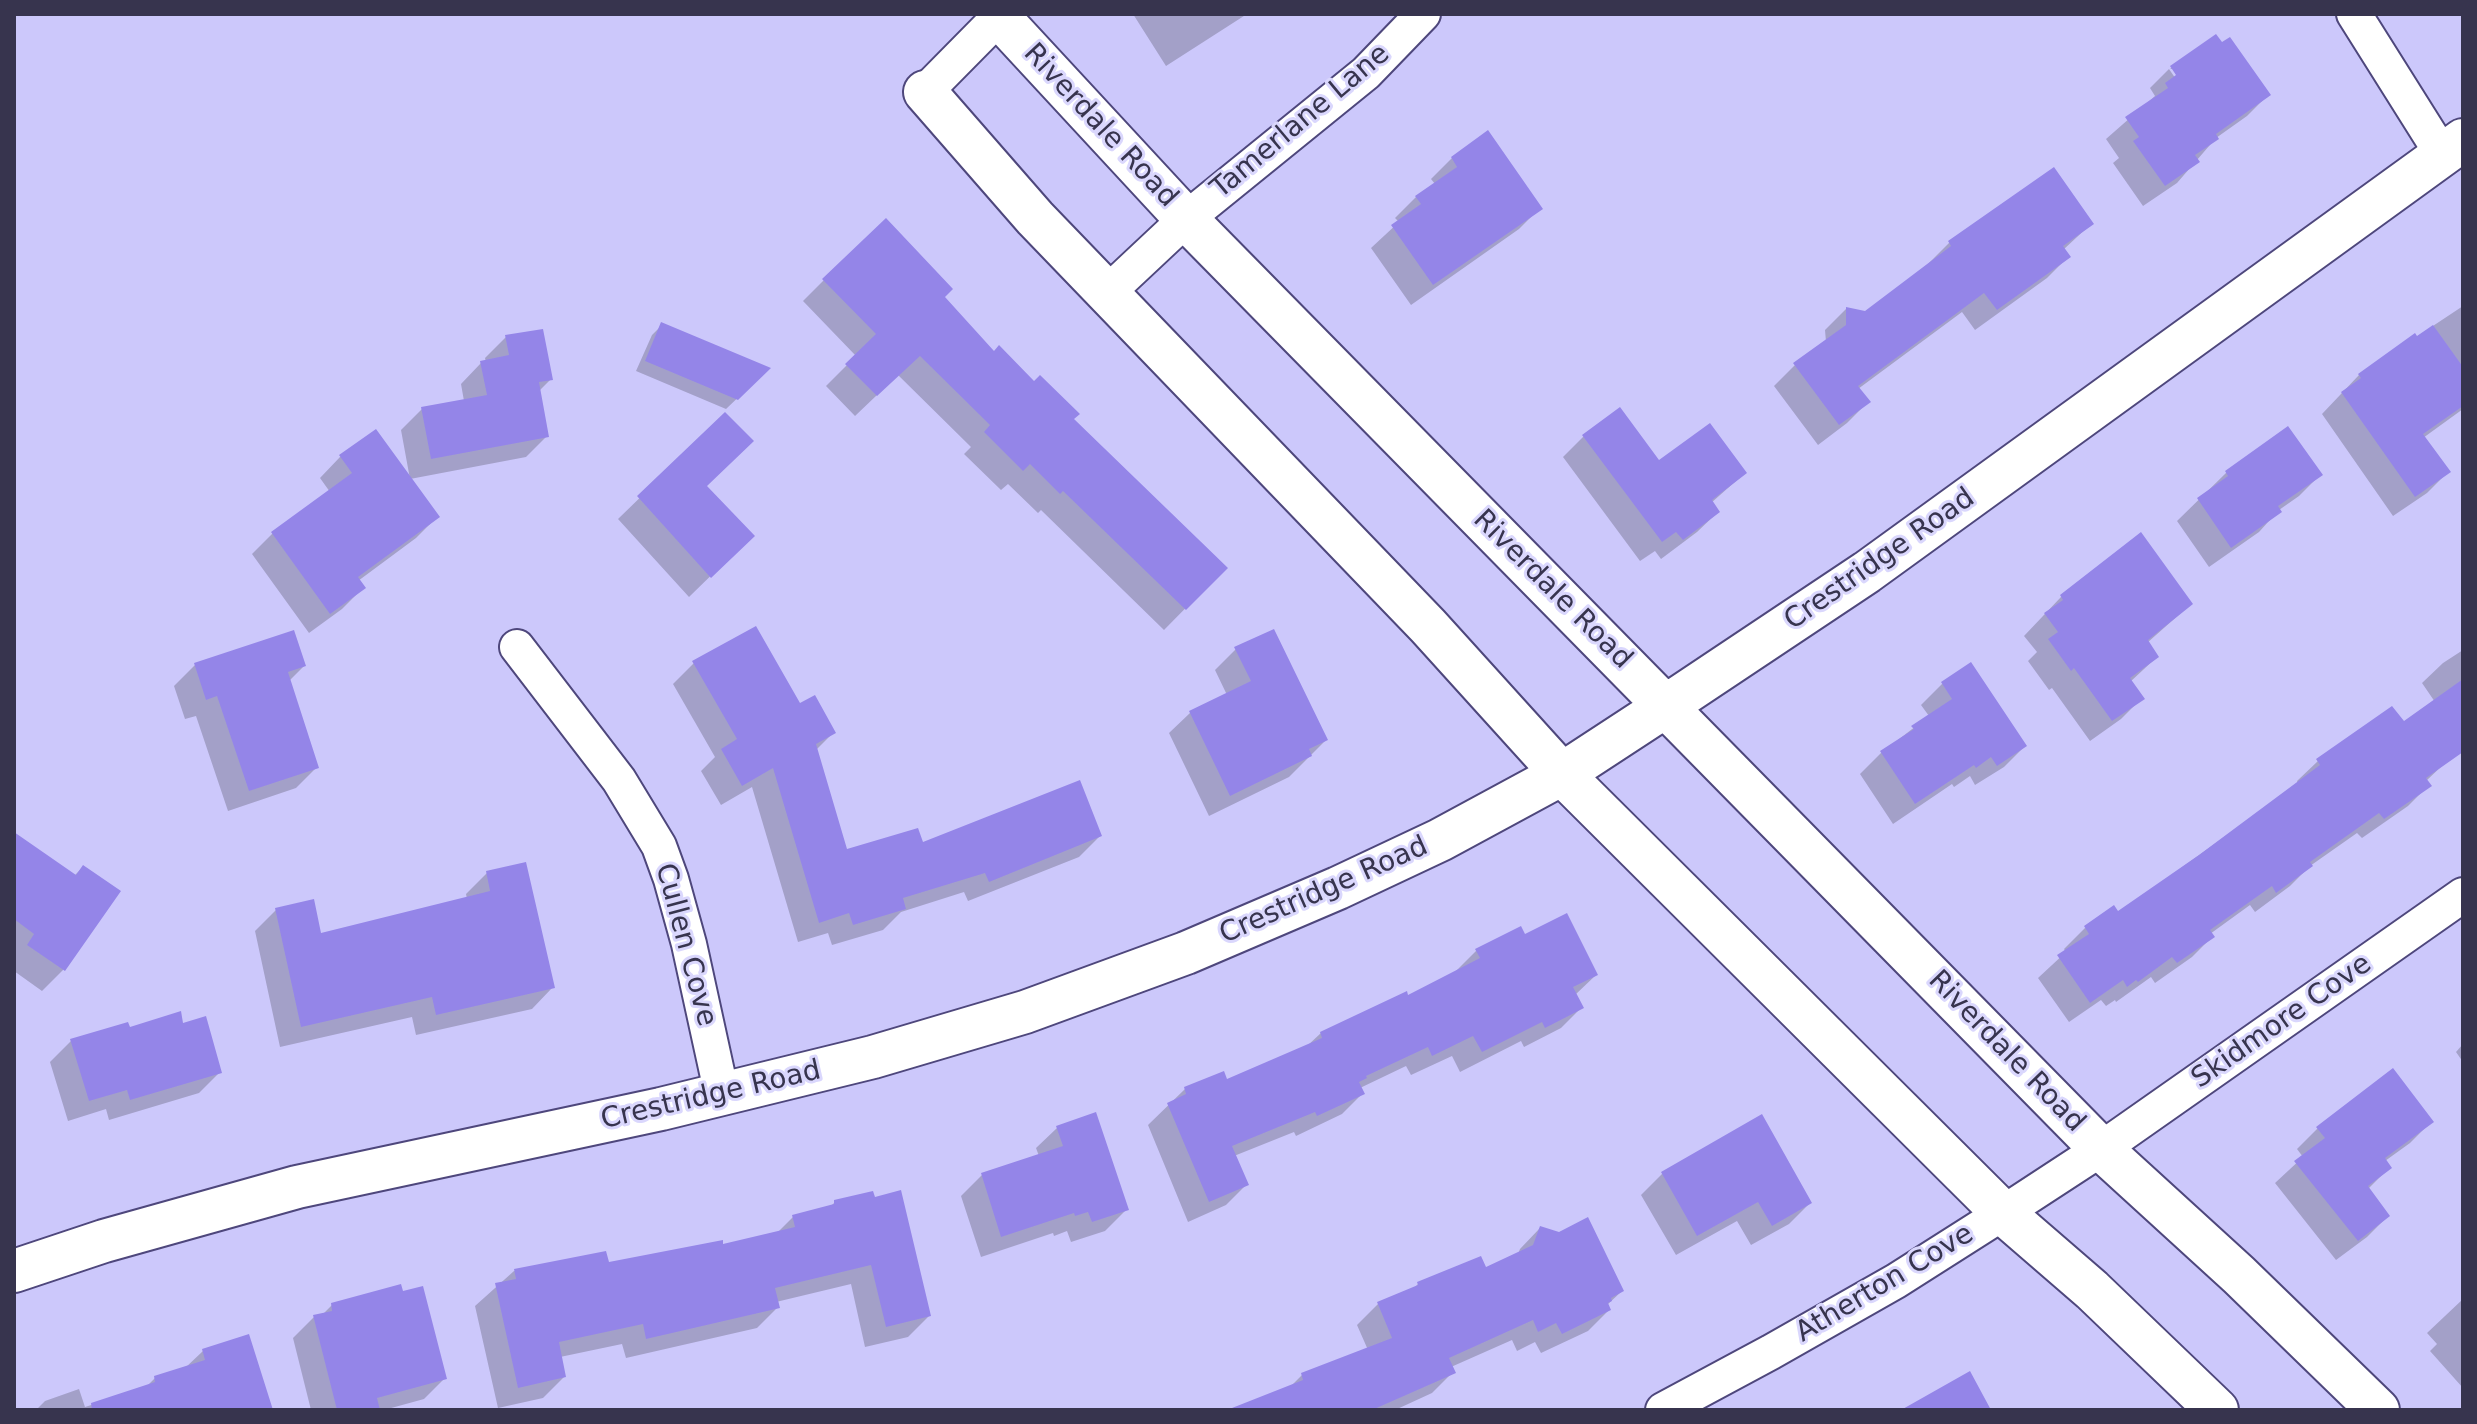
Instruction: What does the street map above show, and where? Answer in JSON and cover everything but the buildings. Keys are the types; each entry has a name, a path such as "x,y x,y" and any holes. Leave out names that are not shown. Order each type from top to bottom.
{"street":[{"name":"Tamerlane Lane","path":"1106,294 1186,219 1366,73 1423,14"},
{"path":"2354,14 2452,147"},
{"name":"Riverdale Road","path":"2217,1410 2092,1290 2003,1213 1562,774 1428,626 1035,218 925,92 999,17 1186,219 2101,1149 2239,1275 2378,1410"},
{"name":"Crestridge Road","path":"14,1271 104,1241 297,1187 722,1095 873,1057 1025,1012 1186,953 1402,858 1562,774 1867,572 2452,147"},
{"name":"Cullen Cove","path":"517,647 619,780 659,846 689,944 722,1095"},
{"name":"Skidmore Cove","path":"2101,1149 2463,895"},
{"name":"Atherton Cove","path":"1663,1410 1896,1281 2101,1149"}]}
